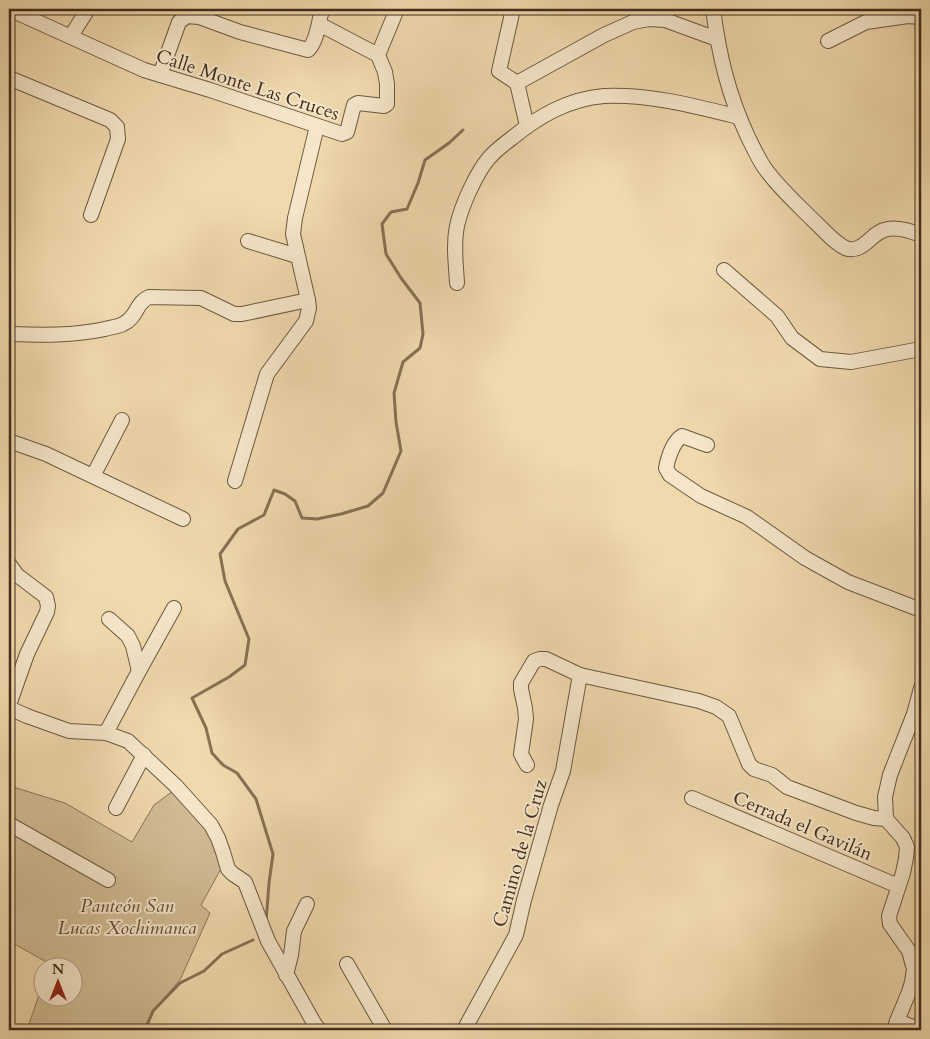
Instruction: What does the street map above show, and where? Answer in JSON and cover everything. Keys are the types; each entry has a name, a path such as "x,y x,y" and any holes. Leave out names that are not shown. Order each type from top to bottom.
{"street":[{"name":"Calle Monte Las Cruces","path":"9,9 144,70 342,134 347,132 354,105 358,103 384,106 386,104 386,72 378,55"},
{"path":"71,36 88,9"},
{"path":"160,75 179,22 187,16 199,17 240,32 308,50 312,46 322,9"},
{"path":"319,24 378,55 397,9"},
{"path":"513,9 499,71 517,83 527,126"},
{"path":"713,9 726,79 739,117 764,167 797,206 836,241 848,248 859,248 875,235 886,230 898,229 921,235"},
{"path":"828,41 866,22 908,16 921,17"},
{"path":"517,83 554,62 634,22 649,19 665,20 717,38"},
{"path":"9,78 110,120 117,127 118,139 91,215"},
{"path":"457,283 454,242 457,226 468,196 489,159 499,148 527,126 565,104 604,96 627,96 664,100 739,117"},
{"path":"235,481 267,374 306,321 310,308 293,234 295,218 317,126"},
{"path":"248,241 298,256"},
{"path":"724,270 777,316 792,338 820,359 851,362 921,349"},
{"path":"9,334 70,334 96,331 121,325 132,319 143,300 149,297 201,298 234,314 308,300"},
{"path":"93,476 122,420"},
{"path":"707,444 687,437 682,436 678,438 667,461 666,468 670,475 701,496 747,517 805,558 848,582 921,610"},
{"path":"9,441 46,454 183,519"},
{"path":"9,564 17,575 46,597 48,606 27,654 9,707 27,716 69,731 106,733 128,741 176,786 211,825 218,838 228,869 245,882 268,941 314,1023 320,1030"},
{"path":"106,733 138,671 174,608"},
{"path":"109,618 128,636 133,646 138,671"},
{"path":"527,765 521,754 526,720 521,683 534,661 546,659 580,675 700,701 716,707 729,716 749,764 754,770 772,775 787,787 856,813 886,819"},
{"name":"Camino de la Cruz","path":"464,1030 516,936 526,890 562,771 580,675"},
{"path":"921,688 917,715 890,775 885,797 886,819 903,838 907,847 906,858 889,916 890,924 910,951 914,969 910,992 896,1025 921,1030"},
{"path":"116,808 144,756"},
{"name":"Cerrada el Gavilán","path":"692,798 898,886"},
{"path":"9,824 108,880"},
{"path":"286,975 291,956 294,931 307,904"},
{"path":"347,964 385,1030"}],"green space":[{"name":"Panteón San Lucas Xochimanca","path":"9,784 13,787 65,803 132,842 154,805 173,791 207,827 222,867 201,905 210,913 180,980 153,1011 145,1030 27,1030 35,1006 82,1006 82,956 36,956 9,941"}],"waterway":[{"path":"266,922 273,854 256,799 237,773 223,765 212,753 206,728 192,698 229,677 245,665 249,639 225,581 220,554 238,529 264,515 274,490 285,494 295,501 302,518 317,519 368,506 383,493 401,451 394,393 403,362 420,348 423,334 420,303 386,254 382,224 391,212 407,209 425,160 449,143 463,130"},
{"path":"145,1030 153,1011 180,983 204,971 222,954 253,940"}]}
